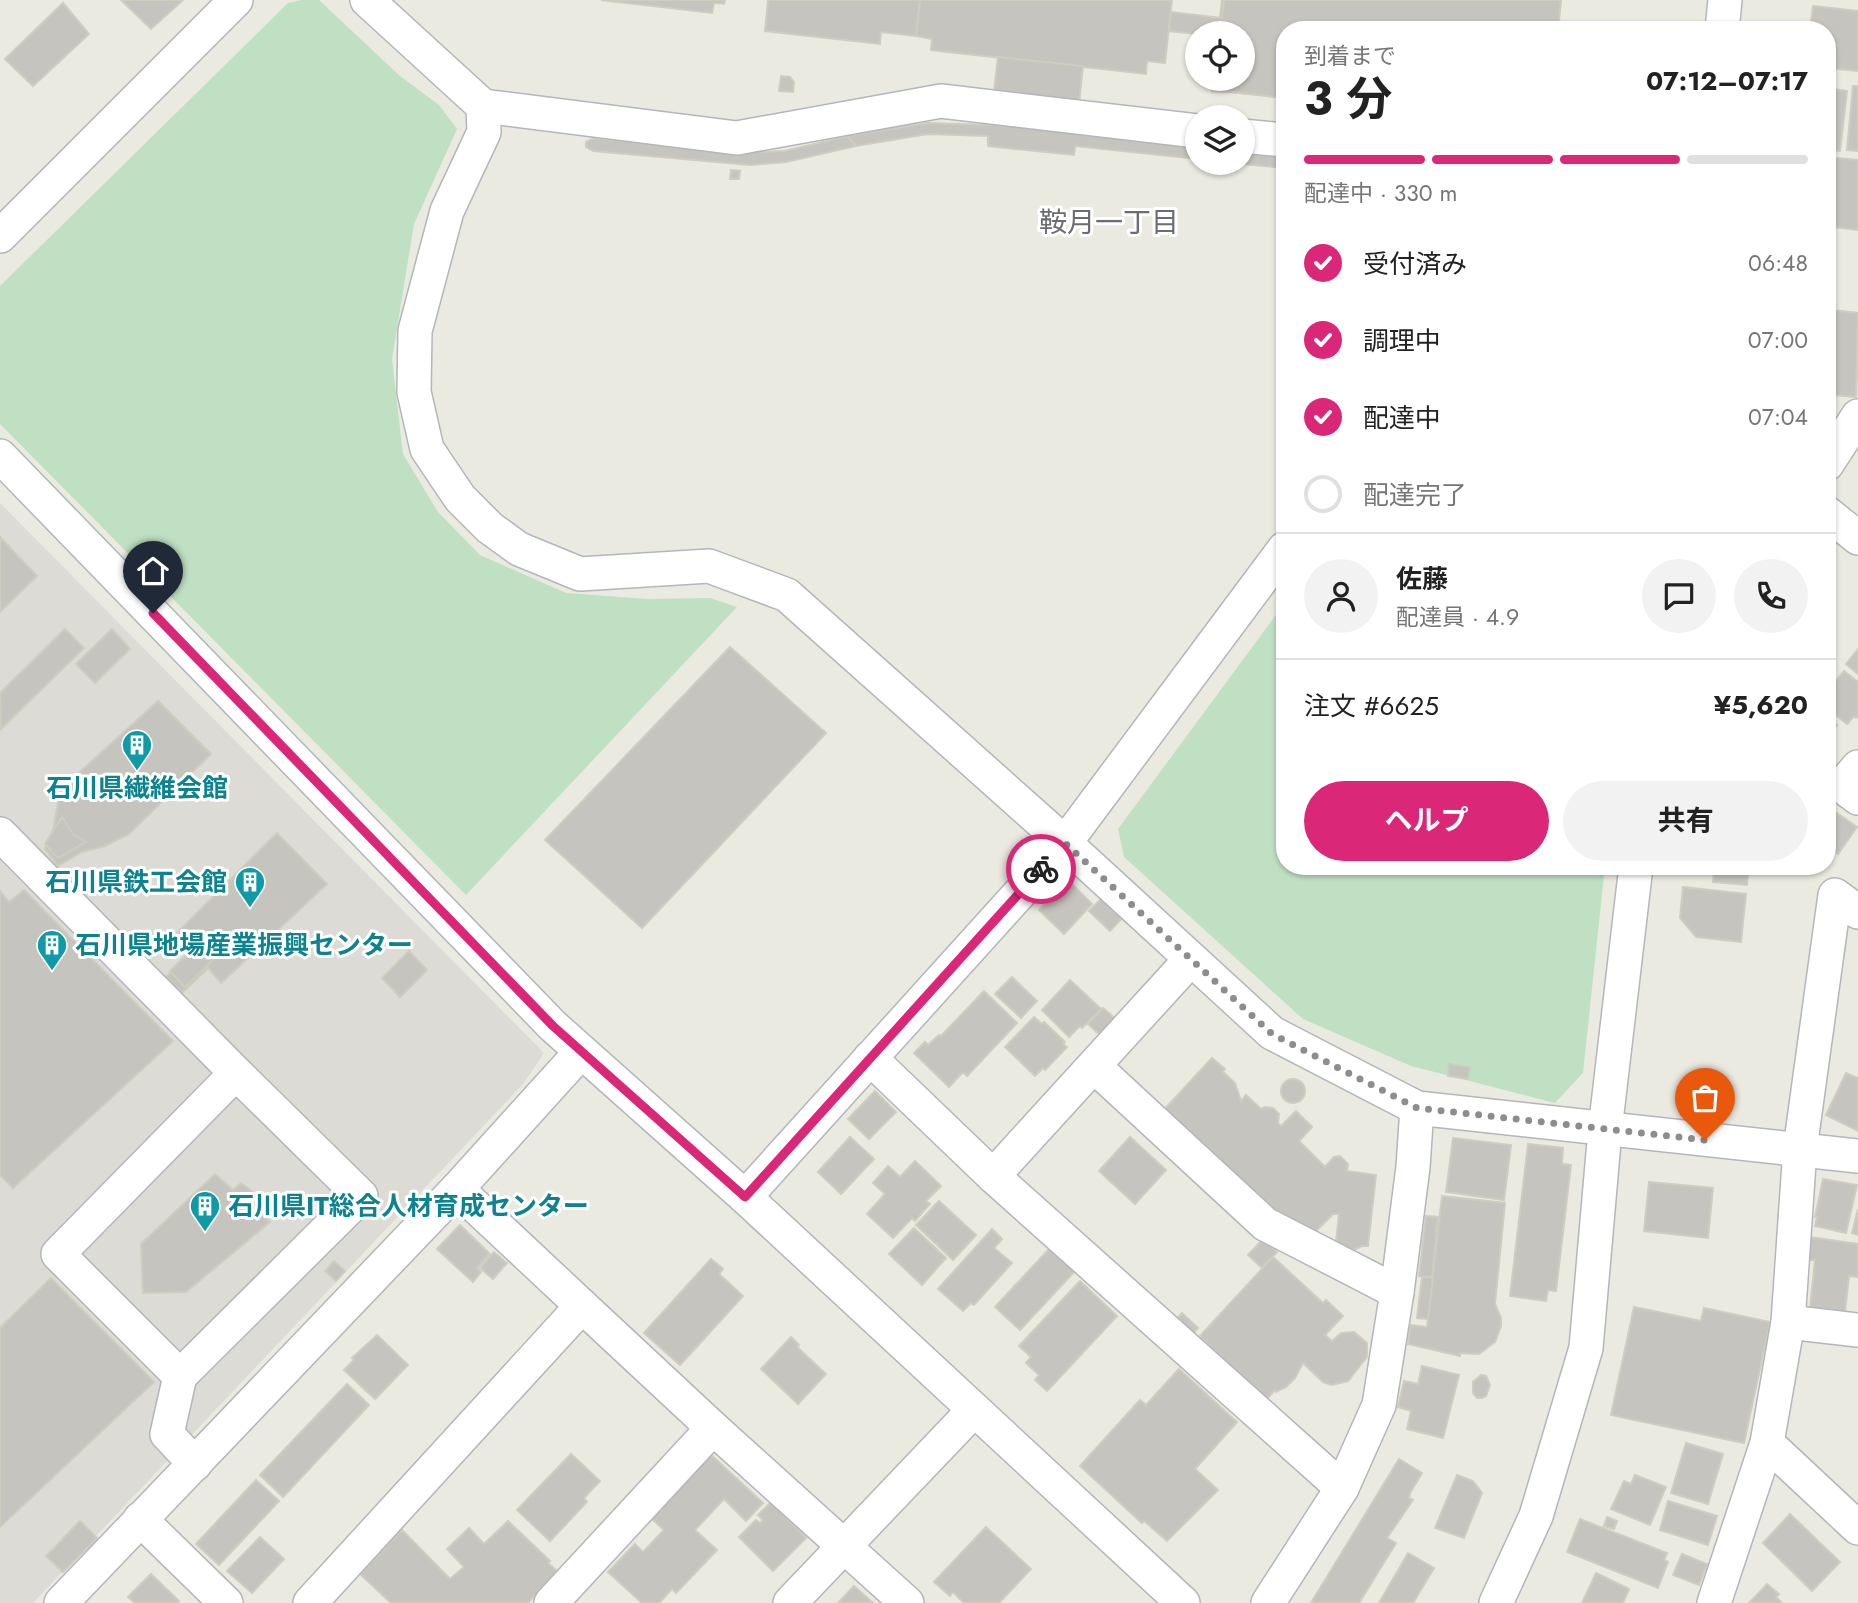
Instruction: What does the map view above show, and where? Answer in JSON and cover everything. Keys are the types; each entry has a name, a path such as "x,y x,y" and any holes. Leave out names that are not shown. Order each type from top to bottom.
{"street":[{"path":"0,236 236,0"},
{"path":"367,0 483,106 737,138 942,102 1185,130"},
{"path":"1723,21 1725,0"},
{"path":"483,106 484,132 447,211 415,331 414,392 427,449 460,498 490,528 519,549 580,574 709,566 787,595 1065,843 1272,1034 1417,1108 1858,1156"},
{"path":"1255,138 1276,140"},
{"path":"1836,450 1858,416"},
{"path":"0,456 581,1052 745,1197 1182,1603"},
{"path":"1836,520 1858,538"},
{"path":"745,1197 1065,843 1276,560"},
{"path":"1858,767 1843,786 1858,798"},
{"path":"0,834 361,1196 180,1376 167,1434 195,1464"},
{"path":"1496,1603 1536,1516 1586,1348 1605,1130 1635,875"},
{"path":"1714,1603 1767,1443 1788,1322 1800,1149 1835,895 1858,912"},
{"path":"993,1176 1191,959"},
{"path":"61,1603 457,1189 581,1052"},
{"path":"870,1058 993,1176 1342,1488"},
{"path":"1094,1066 1265,1224 1397,1292"},
{"path":"180,1376 58,1254 236,1073"},
{"path":"1268,1603 1342,1488 1379,1405 1413,1167 1417,1108"},
{"path":"457,1189 713,1428 907,1603"},
{"path":"310,1603 582,1306"},
{"path":"1788,1322 1858,1330"},
{"path":"790,1603 973,1411"},
{"path":"551,1603 713,1428"},
{"path":"1767,1443 1858,1528"},
{"path":"140,1519 226,1603"}],"shaded area":[{"path":"0,503 544,1053 523,1084 33,1603 0,1603"}],"green space":[{"path":"319,0 400,76 439,105 457,129 414,224 392,359 403,454 438,512 480,555 566,593 647,599 710,598 737,607 466,895 0,424 0,286 288,3"},
{"path":"1276,615 1276,875 1604,875 1583,1073 1555,1103 1411,1066 1303,1019 1124,857 1118,829"}],"building":[{"path":"121,0 183,0 151,29"},
{"path":"601,0 725,0 724,4 714,3 712,13"},
{"path":"768,0 920,0 916,36 881,32 880,44 765,31"},
{"path":"920,0 1172,0 1165,63 1147,61 1146,74 931,50 932,39 916,36"},
{"path":"1222,0 1561,0 1558,21 1276,21 1276,95 1212,91 1255,91 1255,21 1219,21"},
{"path":"1224,0 1561,0 1559,21 1276,21 1276,97 1223,91 1255,91 1255,21 1185,21 1185,33 1169,31 1171,12 1222,18"},
{"path":"63,3 89,34 33,86 5,59"},
{"path":"1813,6 1858,11 1858,71 1836,69 1836,21 1811,21"},
{"path":"998,57 1083,66 1076,132 1185,145 1185,158 1075,146 1074,155 988,146 988,136 928,134 856,146 847,136 928,123 990,125"},
{"path":"781,76 790,77 794,82 793,92 779,91"},
{"path":"1853,86 1858,86 1858,151 1847,150"},
{"path":"1836,89 1847,91 1840,151 1836,151"},
{"path":"847,136 856,146 786,162 750,165 593,151 586,147 586,142 594,138 712,150 762,152 785,151"},
{"path":"1255,152 1276,154 1276,167 1255,165"},
{"path":"1836,158 1858,160 1858,230 1836,227"},
{"path":"731,170 740,171 739,179 730,179"},
{"path":"1836,311 1858,313 1856,397 1836,395"},
{"path":"1836,311 1858,313 1856,397 1836,395"},
{"path":"0,537 37,576 0,612"},
{"path":"65,629 84,648 1,729 0,693"},
{"path":"112,629 130,649 95,683 76,664"},
{"path":"730,647 826,733 642,928 545,840"},
{"path":"1858,649 1858,674 1846,664"},
{"path":"1844,671 1858,682 1858,716 1854,716 1847,724 1836,715 1836,681"},
{"name":"石川県繊維会館","path":"158,701 211,754 129,834 105,846 82,852 58,866 45,849 54,826 60,790"},
{"path":"1836,812 1857,827 1838,854 1836,853"},
{"path":"62,817 73,834 86,842 58,858 45,844"},
{"name":"石川県鉄工会館","path":"277,833 327,884 221,983 208,968 182,993 166,977 190,951 175,935"},
{"path":"1714,875 1748,875 1747,885 1713,882"},
{"path":"1068,880 1092,904 1064,934 1039,910"},
{"path":"1683,887 1746,894 1741,942 1696,937 1680,918"},
{"name":"石川県地場産業振興センター","path":"24,890 173,1041 13,1188 0,1175 0,891 9,902"},
{"path":"1102,898 1123,917 1110,931 1089,911"},
{"path":"200,942 215,958 185,987 170,971"},
{"path":"409,951 427,970 400,997 382,978"},
{"path":"1012,977 1037,1001 1021,1018 995,994"},
{"path":"1070,980 1101,1009 1069,1037 1042,1010"},
{"path":"984,991 1017,1023 967,1076 963,1072 949,1087 914,1053 925,1042 928,1045 941,1036"},
{"path":"1103,1008 1118,1021 1103,1038 1088,1024"},
{"path":"1034,1017 1042,1024 1044,1022 1067,1047 1045,1070 1043,1068 1035,1076 1005,1047"},
{"path":"1212,1058 1225,1069 1223,1072 1235,1083 1241,1101 1246,1095 1261,1109 1273,1108 1279,1114 1278,1123 1281,1126 1296,1111 1312,1127 1299,1141 1325,1167 1334,1157 1340,1156 1348,1164 1347,1171 1376,1175 1368,1246 1351,1251 1343,1249 1336,1242 1339,1214 1333,1214 1313,1234 1273,1213 1162,1112"},
{"path":"1449,1064 1470,1067 1468,1079 1448,1076"},
{"path":"1846,1073 1858,1078 1858,1131 1826,1115"},
{"path":"1288,1079 1298,1079 1305,1086 1305,1096 1298,1103 1288,1103 1281,1096 1281,1086"},
{"path":"875,1091 896,1112 869,1139 848,1119"},
{"path":"850,1137 874,1159 841,1194 818,1172"},
{"path":"1130,1137 1166,1170 1135,1204 1099,1171"},
{"path":"1453,1138 1511,1145 1504,1200 1446,1192"},
{"path":"1528,1144 1563,1148 1562,1164 1571,1165 1556,1291 1548,1290 1546,1301 1510,1296"},
{"path":"915,1161 941,1186 926,1201 930,1204 915,1221 912,1218 893,1238 867,1214 885,1194 873,1183 888,1166 900,1177"},
{"name":"石川県IT総合人材育成センター","path":"215,1174 233,1190 241,1183 253,1192 248,1204 270,1222 186,1292 143,1293 141,1244"},
{"path":"1823,1179 1857,1185 1846,1233 1815,1226"},
{"path":"1649,1182 1713,1188 1708,1238 1644,1231"},
{"path":"1442,1196 1505,1203 1495,1304 1501,1318 1501,1326 1495,1342 1479,1354 1460,1353 1460,1356 1408,1344 1411,1325 1427,1327"},
{"path":"939,1201 976,1235 953,1260 916,1225"},
{"path":"1858,1209 1858,1235 1852,1233"},
{"path":"1426,1216 1438,1217 1432,1277 1419,1276"},
{"path":"460,1225 490,1254 477,1268 481,1272 473,1282 437,1249"},
{"path":"914,1228 946,1258 922,1285 889,1254"},
{"path":"992,1229 1002,1239 994,1248 1012,1263 974,1305 971,1303 963,1311 938,1289"},
{"path":"1810,1237 1858,1244 1858,1277 1849,1276 1845,1312 1810,1308 1815,1260 1808,1260"},
{"path":"1263,1239 1277,1252 1262,1268 1248,1255"},
{"path":"1050,1248 1075,1271 1020,1330 995,1307"},
{"path":"494,1252 507,1263 493,1279 480,1268"},
{"path":"1273,1257 1323,1303 1326,1300 1343,1316 1325,1335 1332,1341 1341,1333 1354,1332 1367,1343 1367,1357 1348,1381 1332,1385 1323,1382 1303,1363 1295,1378 1286,1387 1276,1392 1275,1390 1266,1400 1200,1336"},
{"path":"711,1259 723,1269 719,1274 743,1296 680,1365 644,1333"},
{"path":"334,1261 345,1271 336,1281 325,1271"},
{"path":"1422,1277 1433,1278 1428,1319 1417,1318"},
{"path":"51,1278 154,1382 0,1527 0,1328"},
{"path":"1080,1281 1117,1316 1047,1391 1035,1380 1039,1375 1026,1363 1031,1357 1019,1346"},
{"path":"1634,1307 1701,1321 1704,1308 1770,1322 1744,1443 1611,1415"},
{"path":"1182,1313 1198,1328 1192,1335 1176,1320"},
{"path":"377,1335 408,1365 375,1399 344,1370 354,1360 352,1358"},
{"path":"791,1337 799,1345 797,1347 826,1374 798,1404 761,1369"},
{"path":"1422,1366 1459,1375 1443,1438 1407,1429 1411,1411 1398,1407 1404,1381 1418,1384"},
{"path":"1179,1369 1237,1422 1195,1469 1218,1490 1167,1541 1144,1521 1142,1523 1080,1466 1140,1400 1146,1405"},
{"path":"1481,1375 1486,1376 1490,1385 1486,1396 1477,1398 1473,1393 1473,1382"},
{"path":"347,1384 369,1405 283,1497 260,1475"},
{"path":"1686,1443 1723,1454 1708,1504 1671,1493"},
{"path":"708,1452 763,1503 746,1521 724,1499 695,1530 717,1550 676,1593 672,1589 659,1603 642,1603 608,1572 635,1544 643,1552 664,1530 649,1516"},
{"path":"571,1454 600,1481 584,1498 587,1502 550,1541 517,1510"},
{"path":"1399,1459 1422,1473 1410,1493 1409,1498 1413,1500 1387,1538 1396,1543 1359,1603 1311,1603"},
{"path":"1457,1475 1473,1481 1482,1493 1464,1538 1435,1528"},
{"path":"1635,1475 1666,1487 1650,1525 1611,1509 1624,1481 1631,1484"},
{"path":"256,1480 279,1501 219,1565 196,1544"},
{"path":"775,1498 786,1510 782,1514 806,1538 773,1571 739,1537 756,1520 760,1523 763,1520 758,1515"},
{"path":"1668,1501 1717,1516 1708,1545 1660,1530"},
{"path":"1790,1514 1840,1562 1812,1591 1763,1543"},
{"path":"1607,1517 1617,1521 1614,1529 1604,1526"},
{"path":"1580,1519 1667,1553 1664,1560 1668,1562 1658,1588 1567,1552"},
{"path":"80,1521 97,1538 63,1572 46,1556"},
{"path":"508,1521 557,1571 528,1603 391,1603 360,1574 402,1530 450,1579 464,1567 447,1549 469,1528 484,1544"},
{"path":"986,1527 1031,1569 999,1603 964,1603 953,1592 950,1596 934,1582"},
{"path":"260,1537 284,1559 252,1593 227,1571"},
{"path":"1408,1553 1434,1568 1413,1603 1379,1603"},
{"path":"1682,1554 1707,1564 1699,1585 1673,1575"},
{"path":"1596,1573 1629,1589 1623,1603 1582,1603"},
{"path":"151,1574 179,1601 177,1603 135,1603 128,1597"},
{"path":"1767,1584 1779,1594 1776,1597 1782,1603 1749,1603"},
{"path":"854,1586 873,1603 838,1603"}],"way so far":[{"path":"1041,869 1065,843 1272,1034 1417,1108 1705,1140"}],"place":[{"name":"石川県繊維会館","path":"137,772"},
{"name":"石川県鉄工会館","path":"250,909"},
{"name":"石川県地場産業振興センター","path":"52,972"},
{"name":"石川県IT総合人材育成センター","path":"205,1233"}],"district":[{"name":"鞍月一丁目","path":"1109,222"}],"route":[{"path":"153,613 553,1026 745,1197 1041,869"}]}
